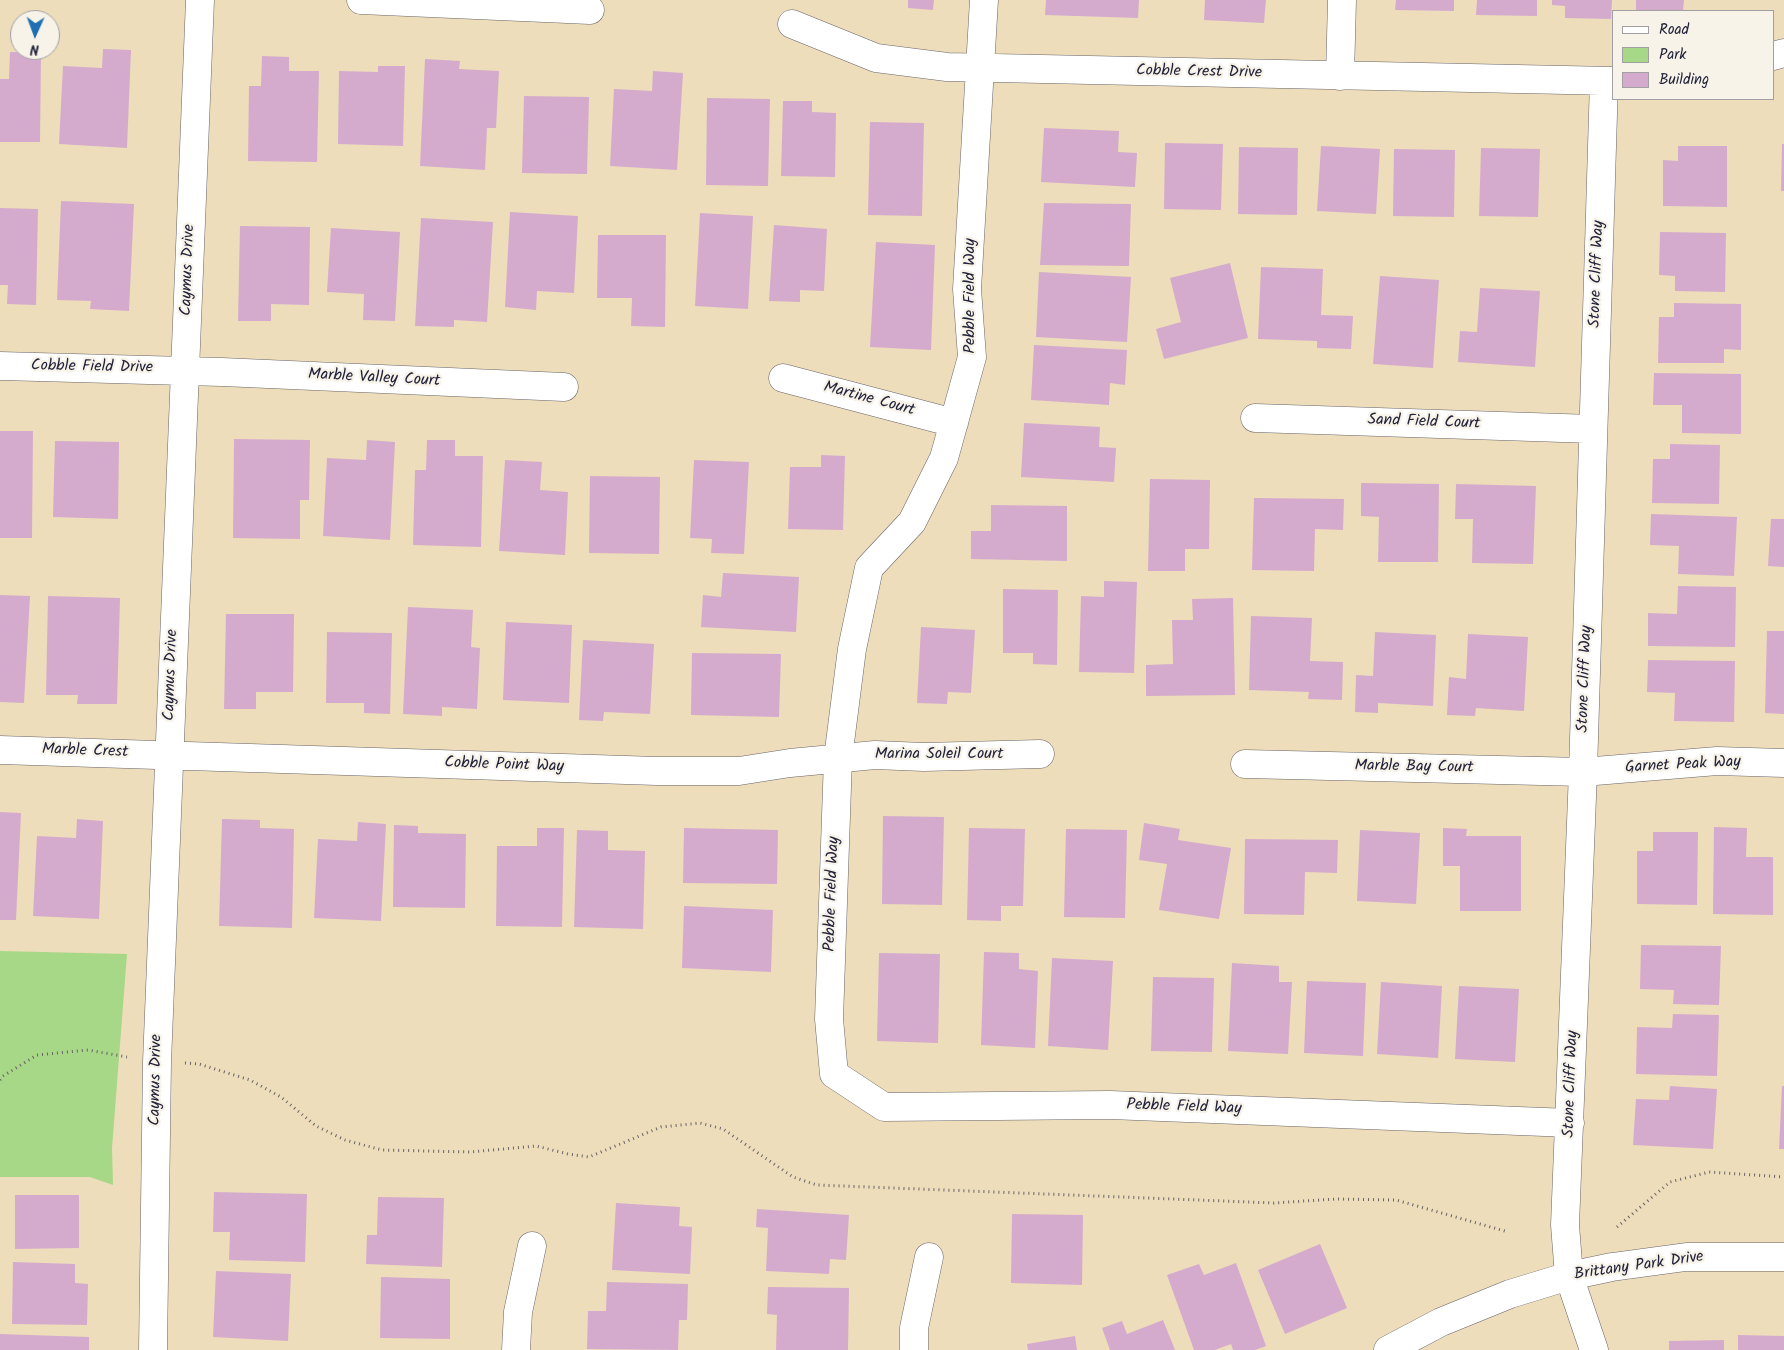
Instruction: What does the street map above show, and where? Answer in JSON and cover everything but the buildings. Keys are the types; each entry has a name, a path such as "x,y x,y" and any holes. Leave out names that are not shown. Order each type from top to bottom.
{"street":[{"name":"Caymus Drive","path":"153,1350 157,1062 200,0"},
{"path":"361,0 590,10"},
{"name":"Pebble Field Way","path":"984,0 967,289 972,357 944,458 912,522 869,568 852,649 838,758 829,1019 834,1074 884,1106 1110,1105 1570,1123"},
{"path":"1340,76 1342,0"},
{"name":"Cobble Crest Drive","path":"792,24 876,58 947,67 1608,81"},
{"name":"Stone Cliff Way","path":"1594,1350 1569,1276 1565,1224 1583,772 1592,429 1608,81"},
{"name":"Cobble Field Drive","path":"0,366 185,371"},
{"name":"Marble Valley Court","path":"185,371 564,387"},
{"name":"Martine Court","path":"783,378 954,423"},
{"name":"Sand Field Court","path":"1255,418 1592,429"},
{"name":"Marble Crest","path":"0,750 169,755"},
{"name":"Marina Soleil Court","path":"838,758 874,755 924,757 1040,754"},
{"name":"Cobble Point Way","path":"169,755 657,771 739,771 838,758"},
{"name":"Garnet Peak Way","path":"1583,772 1717,761 1784,763"},
{"name":"Marble Bay Court","path":"1245,764 1583,772"},
{"path":"516,1350 518,1312 532,1246"},
{"path":"914,1350 914,1328 930,1257"},
{"name":"Brittany Park Drive","path":"1388,1350 1441,1322 1510,1294 1569,1276 1612,1267 1686,1257 1784,1257"}],"path":[{"path":"0,1080 3,1076 37,1055 88,1050 157,1062 199,1064 250,1080 281,1097 316,1126 345,1140 382,1150 470,1152 536,1146 589,1157 661,1127 700,1123 724,1129 794,1177 817,1186 1274,1204 1336,1199 1396,1200 1508,1232"},
{"path":"1617,1227 1670,1182 1709,1172 1784,1177"}],"green space":[{"path":"0,951 127,954 112,1148 113,1185 90,1177 0,1177"}]}
